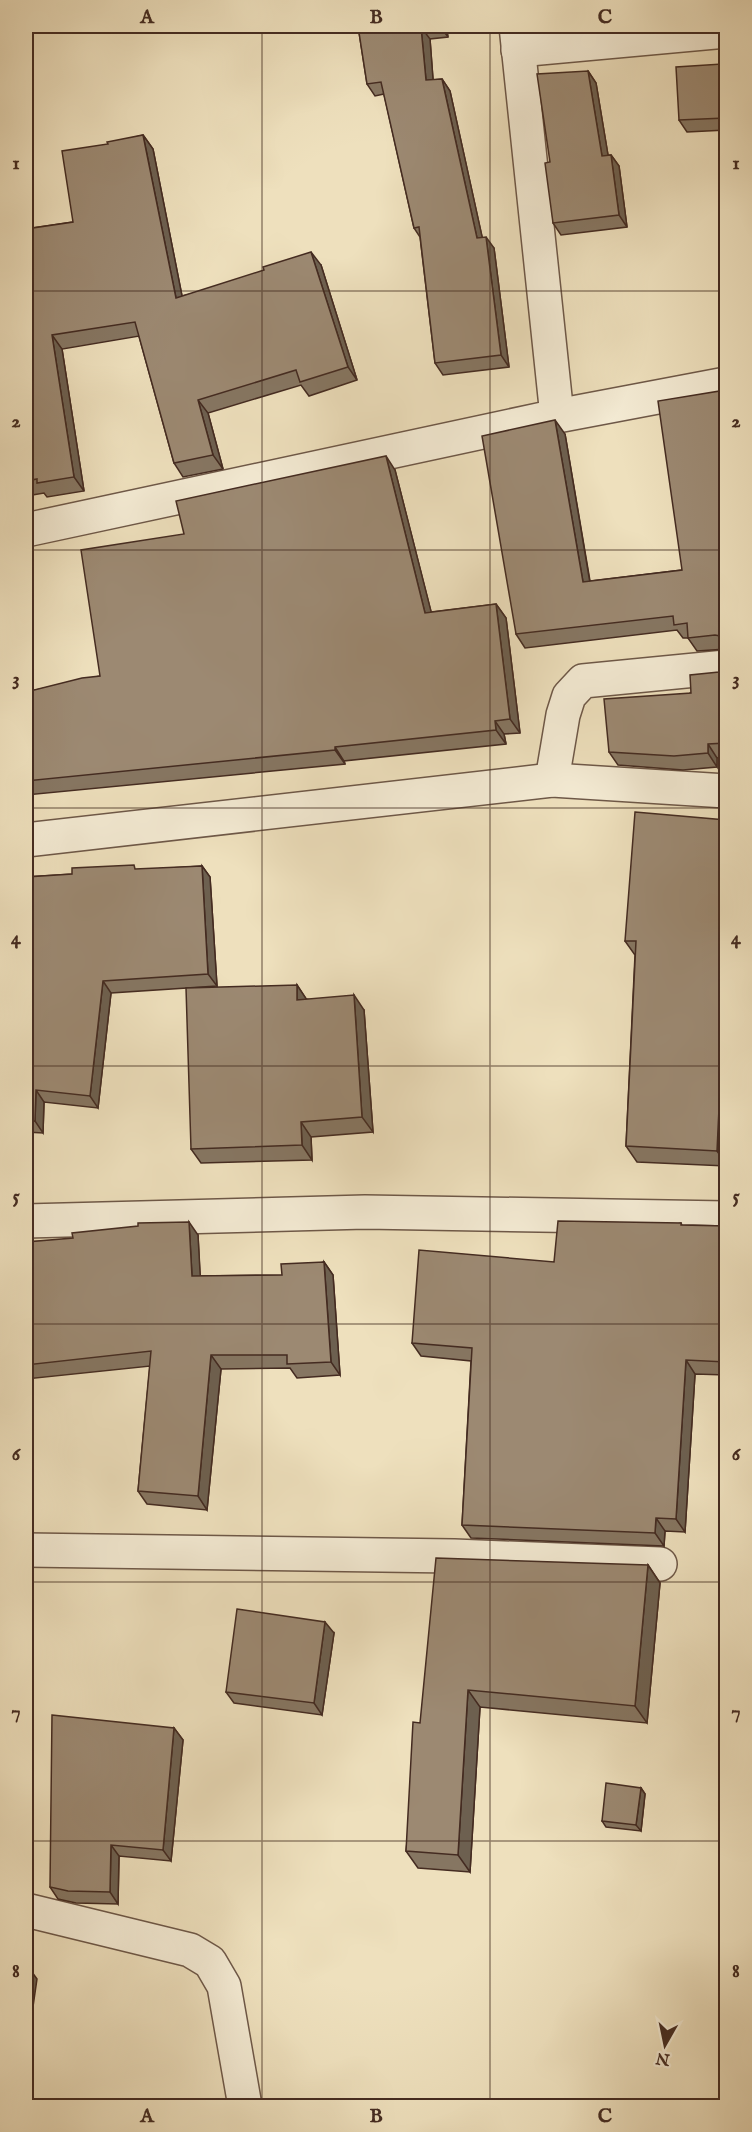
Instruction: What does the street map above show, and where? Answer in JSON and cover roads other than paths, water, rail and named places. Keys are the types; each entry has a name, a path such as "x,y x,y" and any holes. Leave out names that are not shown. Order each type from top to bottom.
{"street":[{"path":"557,416 517,38 726,31"},
{"path":"26,530 557,416 726,384"},
{"path":"552,780 563,715 569,696 583,681 726,668"},
{"path":"26,840 552,780 726,791"},
{"path":"26,1221 365,1212 726,1218"},
{"path":"26,1550 454,1556 660,1564"},
{"path":"26,1910 190,1950 210,1962 224,1986 245,2106"}]}
